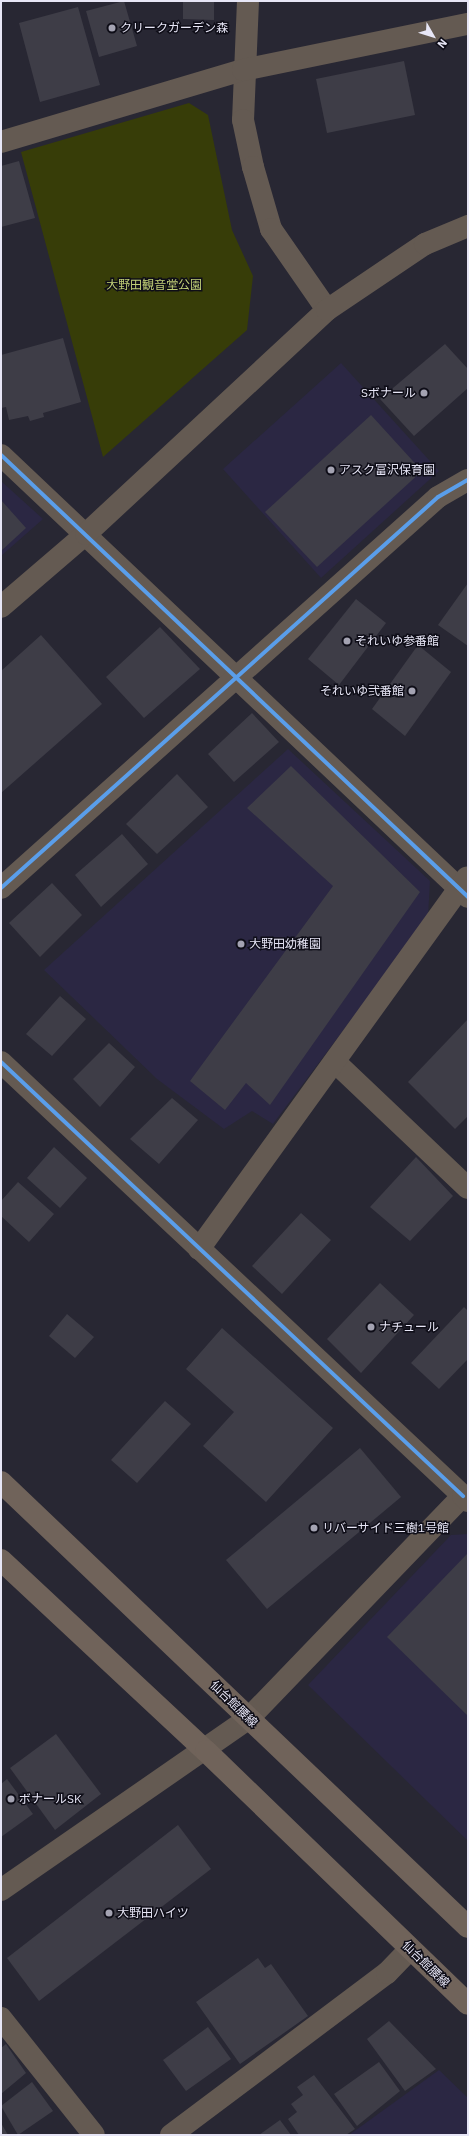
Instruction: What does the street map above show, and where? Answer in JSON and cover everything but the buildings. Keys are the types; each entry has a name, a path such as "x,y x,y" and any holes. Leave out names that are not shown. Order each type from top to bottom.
{"main road":[{"name":"仙台館腰線","path":"1,1482 468,1926"},
{"name":"仙台館腰線","path":"1,1560 206,1751 468,2004"}],"street":[{"path":"248,1 243,70 243,120 271,229 327,310"},
{"path":"1,142 243,70 468,24"},
{"path":"1,607 86,534 327,310 425,244 468,226"},
{"path":"1,455 465,887 199,1249"},
{"path":"1,888 438,497 468,480"},
{"path":"1,1062 465,1498 249,1718 206,1751 1,1890"},
{"path":"335,1062 468,1188"},
{"path":"171,2135 387,1973 410,1949"},
{"path":"1,2018 94,2135"}],"shaded area":[{"name":"アスク富沢保育園","path":"341,363 439,471 321,578 223,469"},
{"path":"1,481 43,519 1,556"},
{"name":"大野田幼稚園","path":"288,749 430,881 428,917 273,1124 252,1111 224,1129 157,1079 44,970"},
{"path":"468,1534 468,1841 308,1685 451,1535"},
{"path":"439,2070 468,2098 468,2135 349,2135"}],"green space":[{"name":"大野田観音堂公園","path":"189,103 208,115 232,230 253,276 247,330 103,457 21,152"}],"cycle path":[{"path":"1,455 468,897"},
{"path":"1,888 438,497 468,480"},
{"path":"1,1062 463,1496"}],"place":[{"name":"クリークガーデン森","path":"112,28"},
{"name":"Sボナール","path":"424,393"},
{"name":"アスク富沢保育園","path":"331,470"},
{"name":"それいゆ参番館","path":"347,641"},
{"name":"それいゆ弐番館","path":"412,691"},
{"name":"大野田幼稚園","path":"241,944"},
{"name":"ナチュール","path":"371,1327"},
{"name":"リバーサイド三樹1号館","path":"314,1528"},
{"name":"ボナールSK","path":"11,1799"},
{"name":"大野田ハイツ","path":"109,1913"}]}
